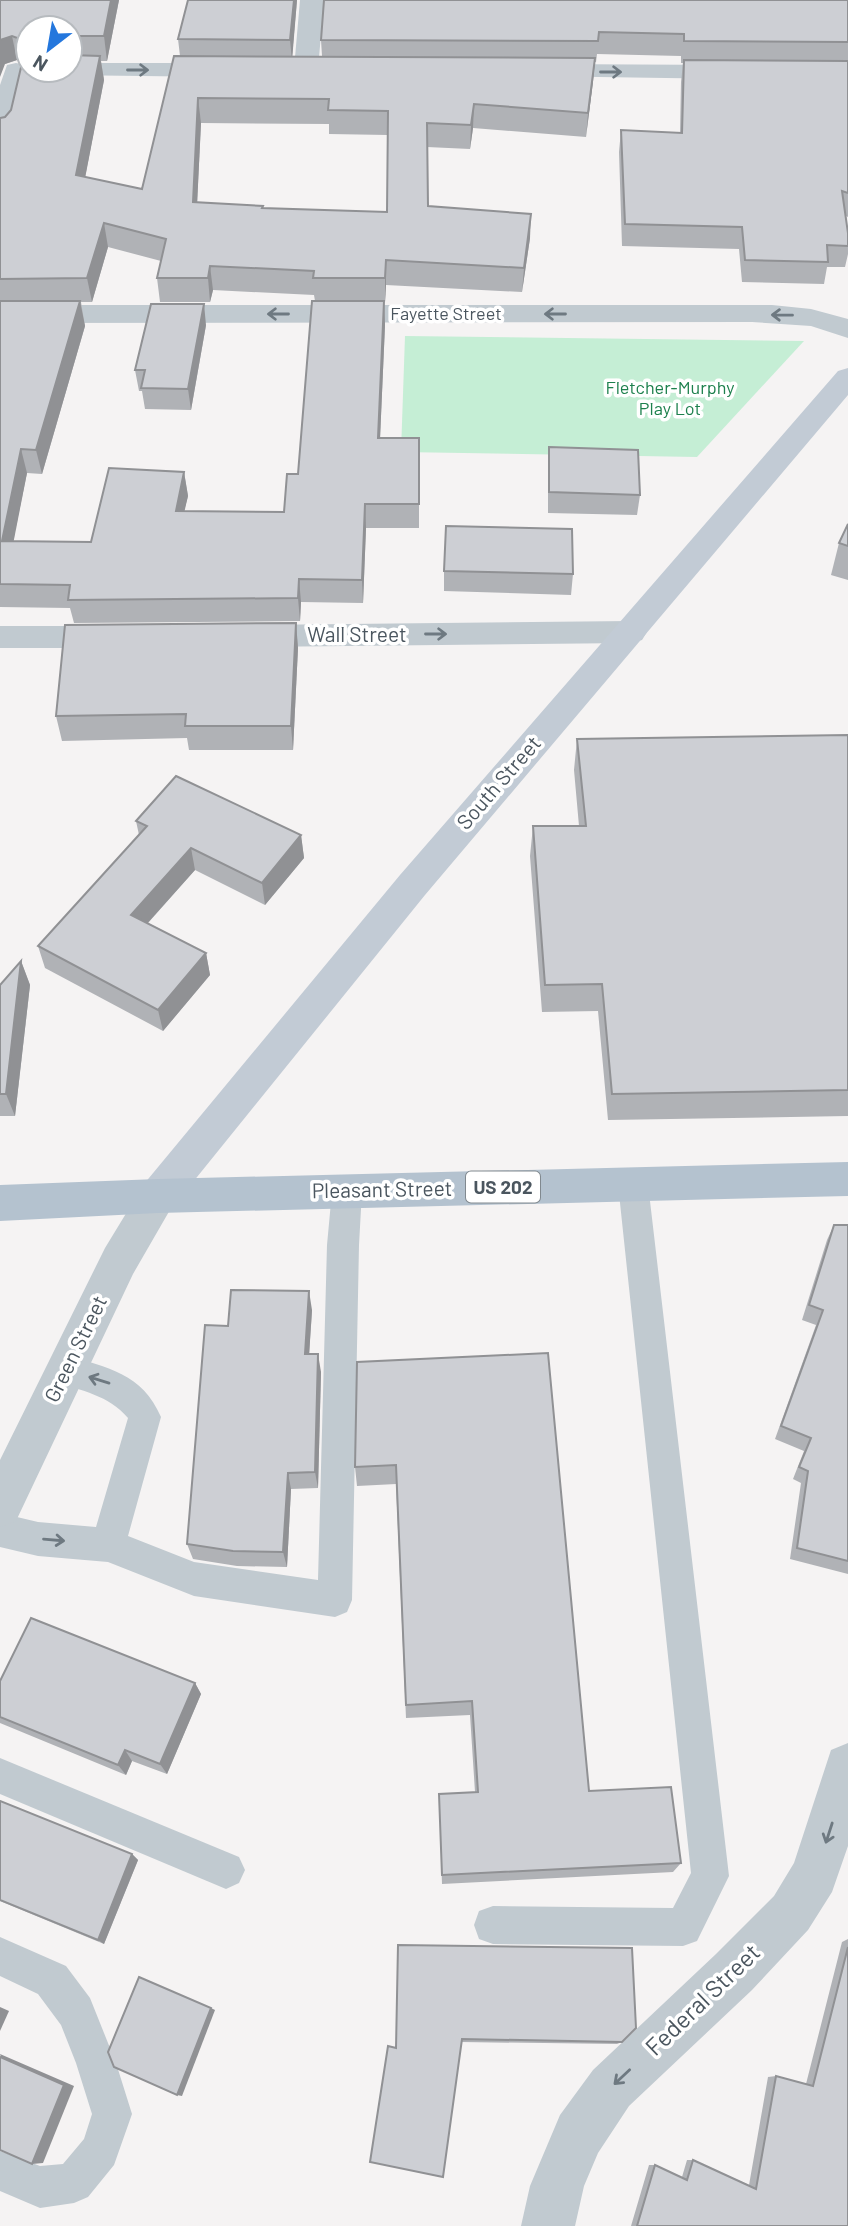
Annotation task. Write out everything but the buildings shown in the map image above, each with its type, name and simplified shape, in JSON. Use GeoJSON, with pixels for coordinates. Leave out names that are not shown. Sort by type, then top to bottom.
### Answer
{"type":"FeatureCollection","features":[{"type":"Feature","properties":{"kind":"main road","name":"South Street"},"geometry":{"type":"LineString","coordinates":[[158,1196],[434,856],[631,632],[848,377]]}},
{"type":"Feature","properties":{"kind":"main road","name":"Pleasant Street"},"geometry":{"type":"LineString","coordinates":[[0,1203],[158,1196],[848,1179]]}},
{"type":"Feature","properties":{"kind":"street"},"geometry":{"type":"LineString","coordinates":[[306,69],[312,0]]}},
{"type":"Feature","properties":{"kind":"street"},"geometry":{"type":"LineString","coordinates":[[84,70],[251,69]]}},
{"type":"Feature","properties":{"kind":"street"},"geometry":{"type":"LineString","coordinates":[[279,69],[334,70]]}},
{"type":"Feature","properties":{"kind":"street"},"geometry":{"type":"LineString","coordinates":[[515,71],[751,72]]}},
{"type":"Feature","properties":{"kind":"street"},"geometry":{"type":"LineString","coordinates":[[0,134],[14,74]]}},
{"type":"Feature","properties":{"kind":"street","name":"Fayette Street"},"geometry":{"type":"LineString","coordinates":[[0,314],[705,314],[806,316],[826,319],[848,329]]}},
{"type":"Feature","properties":{"kind":"street","name":"Wall Street"},"geometry":{"type":"LineString","coordinates":[[218,636],[631,632]]}},
{"type":"Feature","properties":{"kind":"street"},"geometry":{"type":"LineString","coordinates":[[0,638],[150,636]]}},
{"type":"Feature","properties":{"kind":"street","name":"Green Street"},"geometry":{"type":"LineString","coordinates":[[0,1506],[119,1261],[158,1196]]}},
{"type":"Feature","properties":{"kind":"street","name":"Federal Street"},"geometry":{"type":"LineString","coordinates":[[548,2226],[556,2186],[579,2134],[611,2088],[734,1972],[791,1913],[815,1875],[848,1767]]}},
{"type":"Feature","properties":{"kind":"lane"},"geometry":{"type":"LineString","coordinates":[[493,1926],[683,1927],[710,1876],[633,1184]]}},
{"type":"Feature","properties":{"kind":"lane"},"geometry":{"type":"LineString","coordinates":[[0,1531],[38,1539],[108,1545],[194,1579],[335,1600],[342,1245],[347,1191]]}},
{"type":"Feature","properties":{"kind":"lane"},"geometry":{"type":"LineString","coordinates":[[66,1370],[111,1384],[142,1406],[145,1417],[108,1545]]}},
{"type":"Feature","properties":{"kind":"lane"},"geometry":{"type":"LineString","coordinates":[[0,1776],[226,1871]]}},
{"type":"Feature","properties":{"kind":"lane"},"geometry":{"type":"LineString","coordinates":[[0,1956],[52,1980],[76,2012],[112,2114],[100,2151],[74,2183],[40,2187],[0,2171]]}},
{"type":"Feature","properties":{"kind":"green space","name":"Fletcher-Murphy Play Lot"},"geometry":{"type":"Polygon","coordinates":[[[405,336],[804,341],[697,457],[401,452],[405,336]]]}}]}
